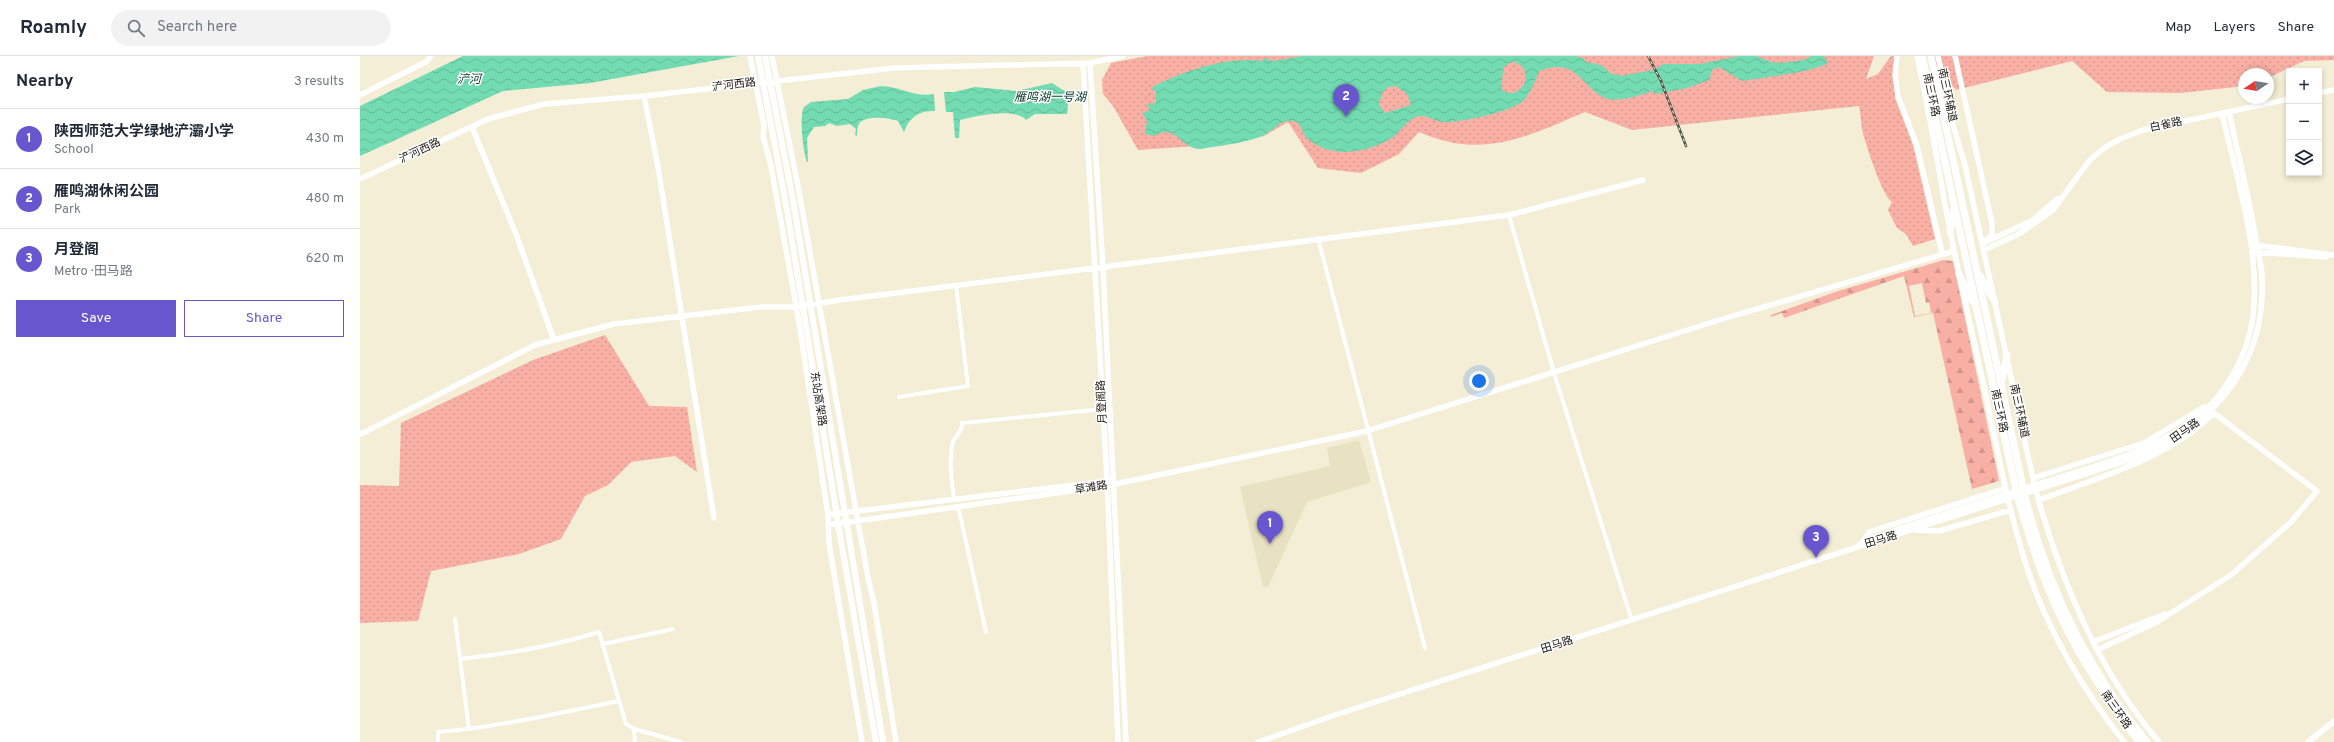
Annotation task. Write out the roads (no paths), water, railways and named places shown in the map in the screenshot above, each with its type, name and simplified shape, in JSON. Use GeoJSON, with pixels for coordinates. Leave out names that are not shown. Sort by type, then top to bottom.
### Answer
{"type":"FeatureCollection","features":[{"type":"Feature","properties":{"kind":"highway","name":"南三环路"},"geometry":{"type":"LineString","coordinates":[[1922,56],[1929,99],[1955,206],[2017,495],[2032,548],[2080,656],[2140,742]]}},
{"type":"Feature","properties":{"kind":"highway","name":"南三环路"},"geometry":{"type":"LineString","coordinates":[[1931,56],[1943,96],[1976,270],[2026,498],[2041,555],[2062,614],[2106,684],[2147,742]]}},
{"type":"Feature","properties":{"kind":"highway"},"geometry":{"type":"LineString","coordinates":[[1950,232],[1955,206]]}},
{"type":"Feature","properties":{"kind":"highway"},"geometry":{"type":"LineString","coordinates":[[1976,270],[1995,302]]}},
{"type":"Feature","properties":{"kind":"highway"},"geometry":{"type":"LineString","coordinates":[[1959,274],[1977,310]]}},
{"type":"Feature","properties":{"kind":"highway"},"geometry":{"type":"LineString","coordinates":[[2001,384],[2007,355]]}},
{"type":"Feature","properties":{"kind":"main road","name":"东站高架路"},"geometry":{"type":"LineString","coordinates":[[758,56],[787,210],[841,541],[876,742]]}},
{"type":"Feature","properties":{"kind":"main road","name":"东站高架路"},"geometry":{"type":"LineString","coordinates":[[764,56],[793,200],[883,742]]}},
{"type":"Feature","properties":{"kind":"main road"},"geometry":{"type":"LineString","coordinates":[[2308,742],[2334,720]]}},
{"type":"Feature","properties":{"kind":"street"},"geometry":{"type":"LineString","coordinates":[[360,91],[431,56]]}},
{"type":"Feature","properties":{"kind":"street"},"geometry":{"type":"LineString","coordinates":[[360,95],[426,62],[431,56]]}},
{"type":"Feature","properties":{"kind":"street"},"geometry":{"type":"LineString","coordinates":[[750,56],[796,307],[828,515],[829,543],[862,742]]}},
{"type":"Feature","properties":{"kind":"street"},"geometry":{"type":"LineString","coordinates":[[772,56],[857,519],[874,603],[896,742]]}},
{"type":"Feature","properties":{"kind":"street","name":"浐河西路"},"geometry":{"type":"LineString","coordinates":[[360,179],[488,119],[544,104],[644,96],[777,78],[894,68],[1090,64],[1123,56]]}},
{"type":"Feature","properties":{"kind":"street"},"geometry":{"type":"LineString","coordinates":[[1897,56],[1895,75],[1898,96],[1917,146],[1942,253]]}},
{"type":"Feature","properties":{"kind":"street","name":"南三环辅道"},"geometry":{"type":"LineString","coordinates":[[1917,56],[1929,99],[1954,251],[2006,488],[2024,559],[2044,610],[2068,659],[2096,706],[2124,742]]}},
{"type":"Feature","properties":{"kind":"street","name":"南三环辅道"},"geometry":{"type":"LineString","coordinates":[[1938,56],[1943,96],[1966,165],[2033,478],[2065,582],[2097,650],[2133,708],[2159,742]]}},
{"type":"Feature","properties":{"kind":"street"},"geometry":{"type":"LineString","coordinates":[[1956,56],[1992,223],[1992,235],[1983,247]]}},
{"type":"Feature","properties":{"kind":"street","name":"月登阁路"},"geometry":{"type":"LineString","coordinates":[[1083,63],[1107,483],[1118,742]]}},
{"type":"Feature","properties":{"kind":"street","name":"月登阁路"},"geometry":{"type":"LineString","coordinates":[[1090,64],[1103,268],[1126,742]]}},
{"type":"Feature","properties":{"kind":"street"},"geometry":{"type":"LineString","coordinates":[[2322,92],[2334,90]]}},
{"type":"Feature","properties":{"kind":"street"},"geometry":{"type":"LineString","coordinates":[[644,96],[682,317],[714,518]]}},
{"type":"Feature","properties":{"kind":"street","name":"白雀路"},"geometry":{"type":"LineString","coordinates":[[1983,247],[2019,234],[2053,210],[2089,161],[2104,148],[2120,139],[2144,130],[2286,100]]}},
{"type":"Feature","properties":{"kind":"street","name":"田马路"},"geometry":{"type":"LineString","coordinates":[[2116,461],[2150,447],[2196,418],[2212,403],[2232,377],[2246,346],[2253,309],[2255,274],[2226,113]]}},
{"type":"Feature","properties":{"kind":"street","name":"田马路"},"geometry":{"type":"LineString","coordinates":[[1857,547],[1863,542],[1939,519],[2116,461],[2156,450],[2212,412],[2239,378],[2253,347],[2260,310],[2262,275],[2257,245],[2226,113]]}},
{"type":"Feature","properties":{"kind":"street"},"geometry":{"type":"LineString","coordinates":[[472,127],[518,242],[554,340]]}},
{"type":"Feature","properties":{"kind":"street"},"geometry":{"type":"LineString","coordinates":[[360,433],[362,434],[535,345],[614,324],[761,307],[796,307],[956,285],[1103,268],[1318,238],[1510,215],[1643,180]]}},
{"type":"Feature","properties":{"kind":"street"},"geometry":{"type":"LineString","coordinates":[[1510,215],[1554,373],[1632,621]]}},
{"type":"Feature","properties":{"kind":"street"},"geometry":{"type":"LineString","coordinates":[[1318,238],[1367,431],[1425,648]]}},
{"type":"Feature","properties":{"kind":"street"},"geometry":{"type":"LineString","coordinates":[[2250,244],[2334,256]]}},
{"type":"Feature","properties":{"kind":"street"},"geometry":{"type":"LineString","coordinates":[[1114,484],[1266,454],[1367,431],[1942,253],[1954,251]]}},
{"type":"Feature","properties":{"kind":"street"},"geometry":{"type":"LineString","coordinates":[[2251,251],[2334,256]]}},
{"type":"Feature","properties":{"kind":"street"},"geometry":{"type":"LineString","coordinates":[[899,397],[968,386],[956,285]]}},
{"type":"Feature","properties":{"kind":"street"},"geometry":{"type":"LineString","coordinates":[[2033,478],[2144,443],[2212,403]]}},
{"type":"Feature","properties":{"kind":"street"},"geometry":{"type":"LineString","coordinates":[[954,499],[950,471],[954,441],[963,427],[962,422],[1103,409]]}},
{"type":"Feature","properties":{"kind":"street"},"geometry":{"type":"LineString","coordinates":[[2039,500],[2148,459],[2170,448],[2194,432],[2212,412],[2317,491],[2290,522],[2251,558],[2211,589],[2144,629],[2097,650]]}},
{"type":"Feature","properties":{"kind":"street","name":"草滩路"},"geometry":{"type":"LineString","coordinates":[[828,515],[954,499],[1107,483],[1114,484]]}},
{"type":"Feature","properties":{"kind":"street","name":"草滩路"},"geometry":{"type":"LineString","coordinates":[[828,525],[857,519],[958,506],[1107,483]]}},
{"type":"Feature","properties":{"kind":"street"},"geometry":{"type":"LineString","coordinates":[[1863,542],[1869,532],[2006,488]]}},
{"type":"Feature","properties":{"kind":"street"},"geometry":{"type":"LineString","coordinates":[[958,506],[986,632]]}},
{"type":"Feature","properties":{"kind":"street"},"geometry":{"type":"LineString","coordinates":[[1915,530],[1939,531],[2012,510]]}},
{"type":"Feature","properties":{"kind":"street","name":"田马路"},"geometry":{"type":"LineString","coordinates":[[1258,742],[1338,714],[1632,621],[1857,547],[1915,530],[1939,519]]}},
{"type":"Feature","properties":{"kind":"street"},"geometry":{"type":"LineString","coordinates":[[2093,642],[2175,611]]}},
{"type":"Feature","properties":{"kind":"street"},"geometry":{"type":"LineString","coordinates":[[455,619],[469,729]]}},
{"type":"Feature","properties":{"kind":"street"},"geometry":{"type":"LineString","coordinates":[[603,644],[673,630]]}},
{"type":"Feature","properties":{"kind":"street"},"geometry":{"type":"LineString","coordinates":[[460,658],[521,650],[570,641],[599,632],[626,724],[634,729],[681,742]]}},
{"type":"Feature","properties":{"kind":"street"},"geometry":{"type":"LineString","coordinates":[[438,742],[438,732],[469,729],[619,701]]}},
{"type":"Feature","properties":{"kind":"street"},"geometry":{"type":"LineString","coordinates":[[634,729],[635,742]]}},
{"type":"Feature","properties":{"kind":"water","name":"浐河"},"geometry":{"type":"Polygon","coordinates":[[[463,56],[739,56],[590,83],[503,91],[360,156],[360,106],[463,56]]]}},
{"type":"Feature","properties":{"kind":"water"},"geometry":{"type":"Polygon","coordinates":[[[1303,56],[1575,56],[1583,58],[1586,62],[1601,65],[1610,73],[1621,76],[1653,70],[1664,64],[1700,64],[1740,56],[1756,56],[1771,62],[1781,63],[1804,60],[1811,56],[1823,56],[1828,62],[1815,68],[1803,71],[1742,81],[1719,67],[1712,70],[1709,80],[1687,88],[1656,94],[1652,91],[1616,100],[1605,98],[1597,93],[1577,74],[1570,70],[1562,67],[1552,67],[1539,71],[1537,78],[1526,98],[1509,108],[1486,116],[1453,122],[1442,122],[1419,116],[1415,117],[1411,119],[1393,137],[1383,143],[1362,150],[1350,152],[1338,152],[1317,145],[1307,138],[1298,123],[1292,121],[1283,122],[1267,134],[1255,139],[1240,143],[1201,149],[1188,145],[1168,132],[1154,136],[1145,134],[1147,120],[1142,113],[1149,111],[1148,104],[1156,103],[1156,90],[1151,90],[1151,88],[1177,76],[1206,66],[1235,61],[1263,61],[1264,58],[1273,61],[1303,56]],[[1514,62],[1509,63],[1504,67],[1501,86],[1502,90],[1509,93],[1520,89],[1524,84],[1526,77],[1525,71],[1521,66],[1514,62]],[[1396,86],[1388,87],[1382,93],[1379,105],[1385,113],[1411,105],[1407,94],[1396,86]]]}},
{"type":"Feature","properties":{"kind":"water","name":"雁鸣湖一号湖"},"geometry":{"type":"Polygon","coordinates":[[[1052,83],[1066,92],[1068,104],[1067,114],[1035,114],[1026,120],[1020,116],[1004,113],[975,116],[960,120],[959,138],[955,138],[953,112],[946,112],[944,92],[954,92],[975,87],[1017,91],[1052,83]]]}},
{"type":"Feature","properties":{"kind":"water"},"geometry":{"type":"Polygon","coordinates":[[[881,86],[920,94],[934,94],[935,111],[920,113],[912,118],[904,132],[898,121],[882,118],[870,118],[860,122],[857,136],[855,135],[856,129],[850,124],[837,126],[829,123],[825,126],[814,127],[807,138],[807,162],[802,134],[804,107],[811,102],[848,99],[863,90],[881,86]]]}},
{"type":"Feature","properties":{"kind":"railway"},"geometry":{"type":"LineString","coordinates":[[1648,56],[1661,81],[1686,146]]}},
{"type":"Feature","properties":{"kind":"place","name":"雁鸣湖休闲公园"},"geometry":{"type":"Point","coordinates":[1346,117]}},
{"type":"Feature","properties":{"kind":"place","name":"陕西师范大学绿地浐灞小学"},"geometry":{"type":"Point","coordinates":[1270,544]}},
{"type":"Feature","properties":{"kind":"place","name":"月登阁"},"geometry":{"type":"Point","coordinates":[1816,558]}}]}
